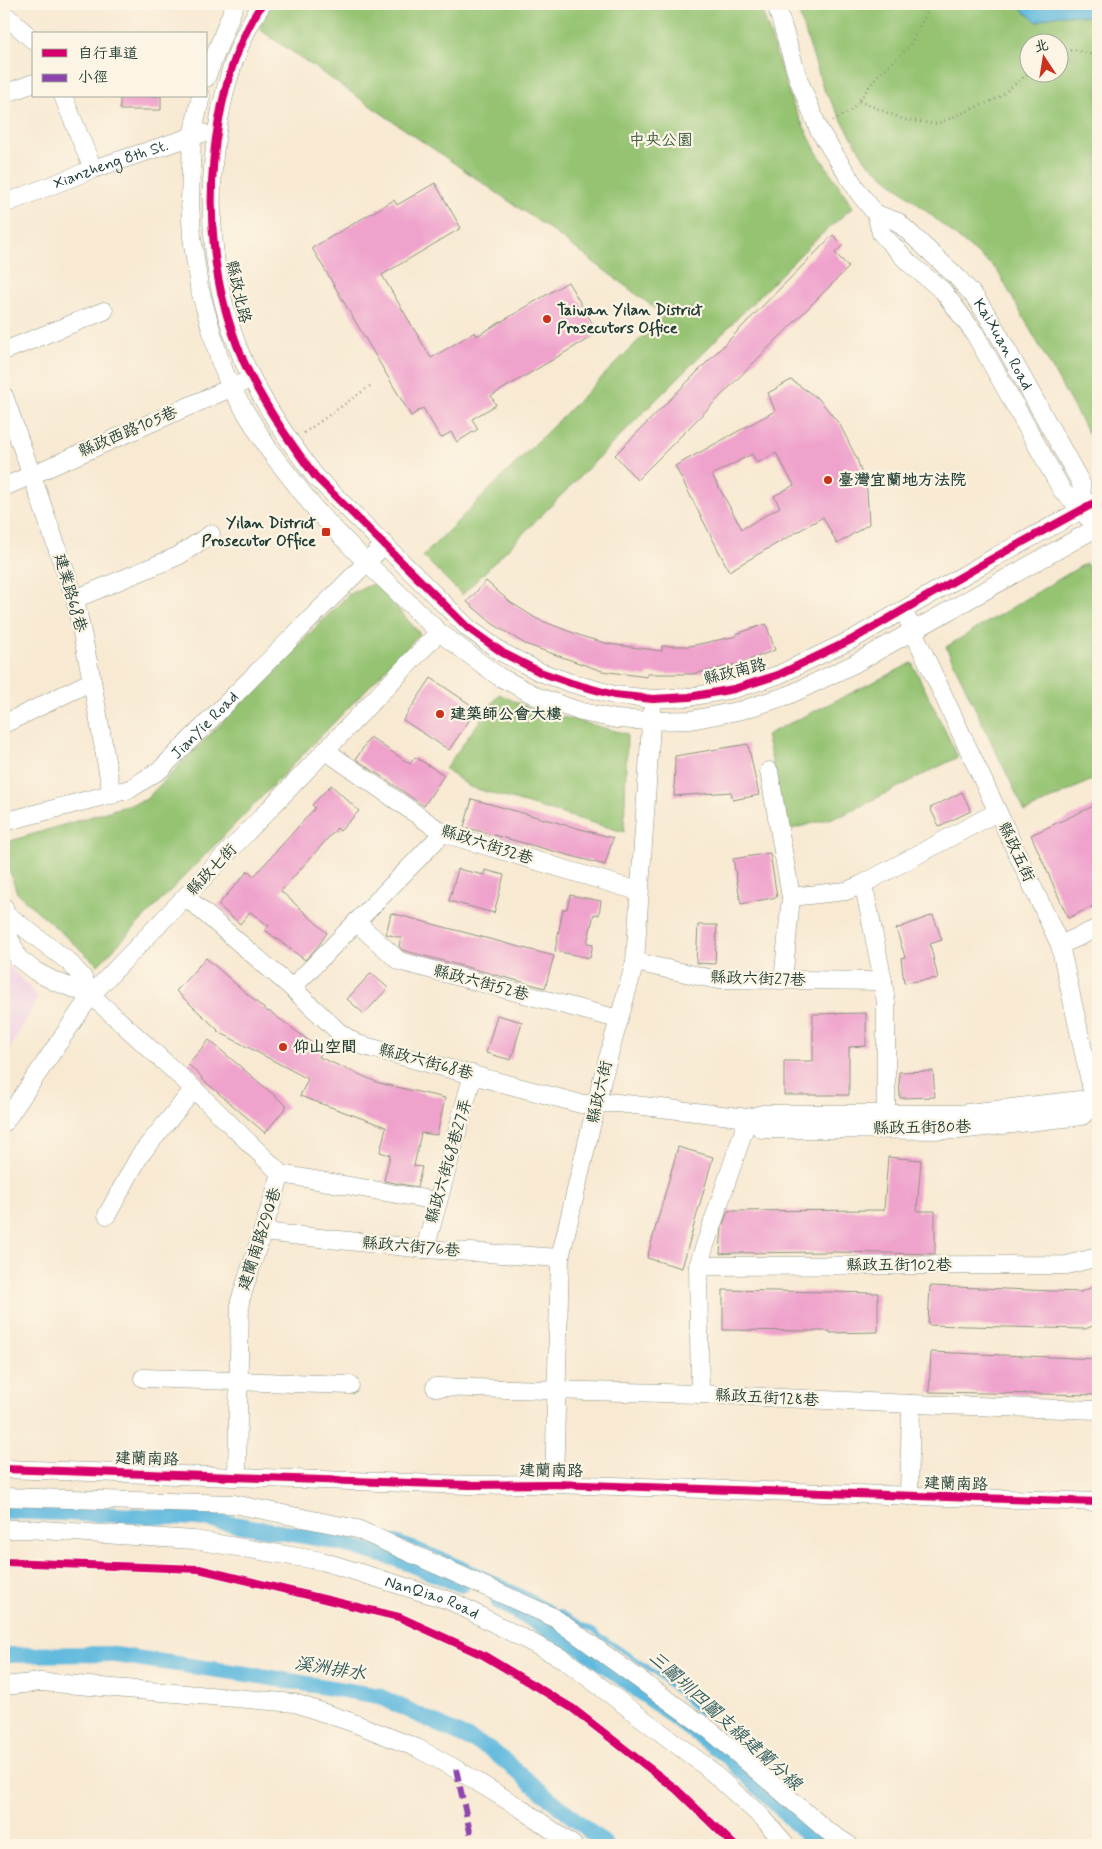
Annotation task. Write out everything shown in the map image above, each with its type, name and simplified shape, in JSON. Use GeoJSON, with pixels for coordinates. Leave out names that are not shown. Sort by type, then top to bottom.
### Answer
{"type":"FeatureCollection","features":[{"type":"Feature","properties":{"kind":"street"},"geometry":{"type":"LineString","coordinates":[[208,73],[235,4]]}},
{"type":"Feature","properties":{"kind":"street","name":"KaiXuan Road"},"geometry":{"type":"LineString","coordinates":[[776,4],[798,78],[819,130],[858,193],[876,214],[882,233],[909,263],[943,292],[959,311],[978,340],[1063,492],[1091,505],[1097,532]]}},
{"type":"Feature","properties":{"kind":"street","name":"縣政北路"},"geometry":{"type":"LineString","coordinates":[[256,6],[230,74],[218,128],[212,176],[214,246],[227,315],[252,379],[290,442],[315,476],[385,544]]}},
{"type":"Feature","properties":{"kind":"street"},"geometry":{"type":"LineString","coordinates":[[4,14],[32,39]]}},
{"type":"Feature","properties":{"kind":"street"},"geometry":{"type":"LineString","coordinates":[[4,94],[32,84]]}},
{"type":"Feature","properties":{"kind":"street"},"geometry":{"type":"LineString","coordinates":[[64,98],[92,169]]}},
{"type":"Feature","properties":{"kind":"street"},"geometry":{"type":"LineString","coordinates":[[201,98],[192,136],[190,202],[192,237],[199,287],[220,361],[231,388],[269,450],[286,473],[315,509],[366,562],[439,632],[498,676],[538,697],[582,712],[616,719],[650,721],[691,720],[742,710],[789,695],[854,664],[1097,532]]}},
{"type":"Feature","properties":{"kind":"street","name":"Xianzheng 8th St."},"geometry":{"type":"LineString","coordinates":[[4,204],[92,169],[218,128]]}},
{"type":"Feature","properties":{"kind":"street"},"geometry":{"type":"LineString","coordinates":[[4,351],[104,311]]}},
{"type":"Feature","properties":{"kind":"street","name":"縣政西路105巷"},"geometry":{"type":"LineString","coordinates":[[4,487],[252,379]]}},
{"type":"Feature","properties":{"kind":"street","name":"建業路68巷"},"geometry":{"type":"LineString","coordinates":[[4,396],[75,599],[112,795]]}},
{"type":"Feature","properties":{"kind":"street","name":"縣政南路"},"geometry":{"type":"LineString","coordinates":[[385,544],[468,628],[503,653],[540,672],[571,683],[614,695],[653,700],[689,697],[734,689],[778,675],[853,639],[997,556],[1091,505]]}},
{"type":"Feature","properties":{"kind":"street"},"geometry":{"type":"LineString","coordinates":[[75,599],[178,556],[211,534]]}},
{"type":"Feature","properties":{"kind":"street","name":"JianYie Road"},"geometry":{"type":"LineString","coordinates":[[4,822],[130,789],[161,769],[385,544]]}},
{"type":"Feature","properties":{"kind":"street","name":"縣政五街"},"geometry":{"type":"LineString","coordinates":[[903,611],[1060,945],[1097,1104]]}},
{"type":"Feature","properties":{"kind":"street","name":"縣政七街"},"geometry":{"type":"LineString","coordinates":[[4,1123],[91,996],[439,632]]}},
{"type":"Feature","properties":{"kind":"street"},"geometry":{"type":"LineString","coordinates":[[4,724],[92,681]]}},
{"type":"Feature","properties":{"kind":"street","name":"縣政六街"},"geometry":{"type":"LineString","coordinates":[[554,1484],[560,1258],[618,1019],[634,962],[653,700]]}},
{"type":"Feature","properties":{"kind":"street","name":"縣政六街32巷"},"geometry":{"type":"LineString","coordinates":[[326,751],[443,833],[638,891]]}},
{"type":"Feature","properties":{"kind":"street"},"geometry":{"type":"LineString","coordinates":[[769,771],[791,897],[783,981]]}},
{"type":"Feature","properties":{"kind":"street"},"geometry":{"type":"LineString","coordinates":[[791,897],[846,891],[861,885],[997,812]]}},
{"type":"Feature","properties":{"kind":"street"},"geometry":{"type":"LineString","coordinates":[[292,988],[443,833]]}},
{"type":"Feature","properties":{"kind":"street"},"geometry":{"type":"LineString","coordinates":[[861,885],[866,896],[884,981],[886,1003],[886,1121]]}},
{"type":"Feature","properties":{"kind":"street","name":"縣政六街68巷"},"geometry":{"type":"LineString","coordinates":[[186,897],[292,988],[340,1033],[357,1044],[581,1104],[598,1103]]}},
{"type":"Feature","properties":{"kind":"street"},"geometry":{"type":"LineString","coordinates":[[4,911],[69,962],[83,978],[91,996]]}},
{"type":"Feature","properties":{"kind":"street"},"geometry":{"type":"LineString","coordinates":[[4,911],[7,932],[18,958],[35,971],[54,981],[91,996]]}},
{"type":"Feature","properties":{"kind":"street","name":"縣政六街52巷"},"geometry":{"type":"LineString","coordinates":[[356,922],[399,961],[618,1019]]}},
{"type":"Feature","properties":{"kind":"street"},"geometry":{"type":"LineString","coordinates":[[1060,945],[1097,934]]}},
{"type":"Feature","properties":{"kind":"street","name":"縣政六街27巷"},"geometry":{"type":"LineString","coordinates":[[634,962],[713,978],[783,981],[884,981]]}},
{"type":"Feature","properties":{"kind":"street","name":"建蘭南路290巷"},"geometry":{"type":"LineString","coordinates":[[91,996],[282,1174],[240,1301],[237,1476]]}},
{"type":"Feature","properties":{"kind":"street","name":"縣政六街68巷27弄"},"geometry":{"type":"LineString","coordinates":[[425,1249],[473,1074]]}},
{"type":"Feature","properties":{"kind":"street"},"geometry":{"type":"LineString","coordinates":[[108,1214],[140,1155],[194,1090]]}},
{"type":"Feature","properties":{"kind":"street","name":"縣政五街80巷"},"geometry":{"type":"LineString","coordinates":[[598,1103],[617,1103],[748,1118],[763,1114],[886,1121],[958,1130],[1082,1116],[1097,1104]]}},
{"type":"Feature","properties":{"kind":"street"},"geometry":{"type":"LineString","coordinates":[[700,1394],[698,1266],[748,1118]]}},
{"type":"Feature","properties":{"kind":"street"},"geometry":{"type":"LineString","coordinates":[[282,1174],[437,1202]]}},
{"type":"Feature","properties":{"kind":"street","name":"縣政六街76巷"},"geometry":{"type":"LineString","coordinates":[[263,1232],[425,1249],[560,1258]]}},
{"type":"Feature","properties":{"kind":"street","name":"縣政五街102巷"},"geometry":{"type":"LineString","coordinates":[[698,1266],[1067,1264],[1098,1257]]}},
{"type":"Feature","properties":{"kind":"street"},"geometry":{"type":"LineString","coordinates":[[143,1378],[350,1385]]}},
{"type":"Feature","properties":{"kind":"street","name":"縣政五街128巷"},"geometry":{"type":"LineString","coordinates":[[435,1387],[700,1394],[911,1404],[1098,1410]]}},
{"type":"Feature","properties":{"kind":"street"},"geometry":{"type":"LineString","coordinates":[[909,1496],[911,1404]]}},
{"type":"Feature","properties":{"kind":"street","name":"建蘭南路"},"geometry":{"type":"LineString","coordinates":[[4,1469],[469,1485],[554,1484],[1098,1502]]}},
{"type":"Feature","properties":{"kind":"street"},"geometry":{"type":"LineString","coordinates":[[4,1497],[234,1504],[357,1529],[553,1617],[710,1731],[826,1830],[848,1845]]}},
{"type":"Feature","properties":{"kind":"street","name":"NanQiao Road"},"geometry":{"type":"LineString","coordinates":[[4,1530],[37,1530],[194,1540],[322,1561],[451,1601],[565,1660],[704,1765],[763,1818],[786,1845]]}},
{"type":"Feature","properties":{"kind":"street"},"geometry":{"type":"LineString","coordinates":[[4,1686],[41,1682],[295,1703],[351,1722],[417,1748],[522,1809],[574,1845]]}},
{"type":"Feature","properties":{"kind":"path"},"geometry":{"type":"LineString","coordinates":[[819,130],[852,110],[877,76],[909,47],[931,4]]}},
{"type":"Feature","properties":{"kind":"path"},"geometry":{"type":"LineString","coordinates":[[1070,50],[1098,57]]}},
{"type":"Feature","properties":{"kind":"path"},"geometry":{"type":"LineString","coordinates":[[859,101],[905,120],[938,124],[998,98],[1020,80]]}},
{"type":"Feature","properties":{"kind":"path"},"geometry":{"type":"LineString","coordinates":[[290,442],[370,386]]}},
{"type":"Feature","properties":{"kind":"shaded area"},"geometry":{"type":"Polygon","coordinates":[[[4,961],[38,997],[4,1060],[4,961]]]}},
{"type":"Feature","properties":{"kind":"green space","name":"中央公園"},"geometry":{"type":"Polygon","coordinates":[[[272,4],[760,4],[792,103],[816,151],[853,207],[813,242],[462,595],[423,556],[664,315],[551,230],[259,29],[272,4]]]}},
{"type":"Feature","properties":{"kind":"green space"},"geometry":{"type":"Polygon","coordinates":[[[796,4],[1098,4],[1098,451],[997,270],[866,161],[824,90],[796,4]]]}},
{"type":"Feature","properties":{"kind":"green space"},"geometry":{"type":"Polygon","coordinates":[[[1086,563],[1098,590],[1098,777],[1025,812],[946,647],[1086,563]]]}},
{"type":"Feature","properties":{"kind":"green space"},"geometry":{"type":"Polygon","coordinates":[[[375,583],[420,634],[98,965],[17,893],[4,853],[4,843],[145,800],[349,594],[375,583]]]}},
{"type":"Feature","properties":{"kind":"green space"},"geometry":{"type":"Polygon","coordinates":[[[912,663],[958,757],[843,815],[788,830],[766,735],[912,663]]]}},
{"type":"Feature","properties":{"kind":"green space"},"geometry":{"type":"Polygon","coordinates":[[[499,694],[529,708],[627,734],[624,832],[470,787],[445,769],[499,694]]]}},
{"type":"Feature","properties":{"kind":"water"},"geometry":{"type":"Polygon","coordinates":[[[1015,4],[1098,4],[1098,19],[1059,15],[1037,22],[1015,4]]]}},
{"type":"Feature","properties":{"kind":"building"},"geometry":{"type":"Polygon","coordinates":[[[120,98],[161,98],[161,110],[120,110],[120,98]]]}},
{"type":"Feature","properties":{"kind":"building","name":"Taiwan Yilan District Prosecutors Office"},"geometry":{"type":"Polygon","coordinates":[[[435,183],[461,228],[382,275],[431,358],[475,332],[477,336],[568,282],[598,333],[491,396],[496,405],[472,419],[478,429],[457,442],[451,432],[441,438],[423,408],[411,416],[312,248],[394,200],[397,205],[435,183]]]}},
{"type":"Feature","properties":{"kind":"building"},"geometry":{"type":"Polygon","coordinates":[[[833,235],[843,245],[835,253],[849,267],[637,480],[615,455],[833,235]]]}},
{"type":"Feature","properties":{"kind":"building","name":"臺灣宜蘭地方法院"},"geometry":{"type":"Polygon","coordinates":[[[791,380],[819,399],[840,425],[857,459],[867,490],[869,524],[837,544],[823,517],[729,571],[675,466],[775,411],[768,393],[791,380]],[[776,453],[757,463],[752,454],[712,475],[742,529],[780,507],[774,496],[794,485],[776,453]]]}},
{"type":"Feature","properties":{"kind":"building"},"geometry":{"type":"Polygon","coordinates":[[[486,581],[510,602],[537,619],[584,637],[609,644],[662,651],[662,646],[690,646],[737,636],[736,634],[766,624],[775,650],[738,664],[693,674],[647,674],[647,677],[602,671],[525,644],[493,624],[467,602],[486,581]]]}},
{"type":"Feature","properties":{"kind":"building","name":"建築師公會大樓"},"geometry":{"type":"Polygon","coordinates":[[[431,678],[477,709],[449,750],[403,720],[431,678]]]}},
{"type":"Feature","properties":{"kind":"building"},"geometry":{"type":"Polygon","coordinates":[[[370,737],[410,764],[415,757],[444,775],[424,806],[356,759],[370,737]]]}},
{"type":"Feature","properties":{"kind":"building"},"geometry":{"type":"Polygon","coordinates":[[[748,744],[759,795],[733,800],[731,792],[674,796],[675,756],[748,744]]]}},
{"type":"Feature","properties":{"kind":"building"},"geometry":{"type":"Polygon","coordinates":[[[331,785],[359,811],[340,831],[337,828],[281,891],[327,933],[305,960],[265,930],[269,926],[250,912],[240,924],[218,905],[248,871],[254,876],[315,808],[312,805],[331,785]]]}},
{"type":"Feature","properties":{"kind":"building"},"geometry":{"type":"Polygon","coordinates":[[[962,792],[971,811],[939,826],[930,808],[962,792]]]}},
{"type":"Feature","properties":{"kind":"building"},"geometry":{"type":"Polygon","coordinates":[[[472,799],[613,838],[605,865],[464,827],[472,799]]]}},
{"type":"Feature","properties":{"kind":"building"},"geometry":{"type":"Polygon","coordinates":[[[1098,804],[1098,904],[1068,918],[1031,835],[1098,804]]]}},
{"type":"Feature","properties":{"kind":"building"},"geometry":{"type":"Polygon","coordinates":[[[770,853],[777,897],[741,904],[733,859],[770,853]]]}},
{"type":"Feature","properties":{"kind":"building"},"geometry":{"type":"Polygon","coordinates":[[[458,869],[484,875],[485,870],[504,875],[494,913],[449,901],[458,869]]]}},
{"type":"Feature","properties":{"kind":"building"},"geometry":{"type":"Polygon","coordinates":[[[570,895],[601,901],[599,915],[594,914],[587,943],[593,944],[590,958],[555,951],[563,909],[567,909],[570,895]]]}},
{"type":"Feature","properties":{"kind":"building"},"geometry":{"type":"Polygon","coordinates":[[[391,913],[554,956],[545,988],[402,950],[399,946],[401,938],[386,934],[391,913]]]}},
{"type":"Feature","properties":{"kind":"building"},"geometry":{"type":"Polygon","coordinates":[[[933,915],[942,940],[930,944],[938,978],[904,983],[901,958],[905,957],[896,929],[933,915]]]}},
{"type":"Feature","properties":{"kind":"building"},"geometry":{"type":"Polygon","coordinates":[[[698,925],[717,925],[715,964],[696,963],[698,925]]]}},
{"type":"Feature","properties":{"kind":"building"},"geometry":{"type":"Polygon","coordinates":[[[206,958],[268,1012],[323,1051],[319,1057],[379,1083],[445,1098],[437,1135],[421,1133],[414,1166],[422,1167],[417,1187],[384,1181],[390,1155],[380,1152],[386,1127],[300,1096],[308,1079],[217,1031],[176,991],[206,958]]]}},
{"type":"Feature","properties":{"kind":"building"},"geometry":{"type":"Polygon","coordinates":[[[371,973],[388,988],[364,1014],[347,999],[371,973]]]}},
{"type":"Feature","properties":{"kind":"building"},"geometry":{"type":"Polygon","coordinates":[[[866,1013],[866,1046],[849,1047],[849,1095],[784,1095],[784,1061],[813,1061],[813,1014],[866,1013]]]}},
{"type":"Feature","properties":{"kind":"building"},"geometry":{"type":"Polygon","coordinates":[[[497,1015],[522,1022],[511,1060],[486,1053],[497,1015]]]}},
{"type":"Feature","properties":{"kind":"building"},"geometry":{"type":"Polygon","coordinates":[[[209,1040],[287,1106],[265,1133],[201,1078],[188,1064],[209,1040]]]}},
{"type":"Feature","properties":{"kind":"building"},"geometry":{"type":"Polygon","coordinates":[[[933,1071],[935,1097],[900,1098],[899,1072],[933,1071]]]}},
{"type":"Feature","properties":{"kind":"building"},"geometry":{"type":"Polygon","coordinates":[[[678,1147],[713,1157],[682,1268],[647,1258],[678,1147]]]}},
{"type":"Feature","properties":{"kind":"building"},"geometry":{"type":"Polygon","coordinates":[[[888,1157],[921,1160],[917,1211],[935,1211],[935,1254],[834,1252],[720,1254],[722,1227],[728,1211],[884,1210],[888,1157]]]}},
{"type":"Feature","properties":{"kind":"building"},"geometry":{"type":"Polygon","coordinates":[[[1098,1285],[1098,1324],[1085,1329],[928,1325],[930,1286],[1080,1292],[1098,1285]]]}},
{"type":"Feature","properties":{"kind":"building"},"geometry":{"type":"Polygon","coordinates":[[[723,1290],[878,1293],[878,1332],[830,1333],[830,1331],[723,1330],[723,1290]]]}},
{"type":"Feature","properties":{"kind":"building"},"geometry":{"type":"Polygon","coordinates":[[[931,1352],[1098,1359],[1098,1395],[929,1392],[931,1352]]]}},
{"type":"Feature","properties":{"kind":"waterway"},"geometry":{"type":"LineString","coordinates":[[4,1511],[198,1518],[328,1540],[397,1559],[462,1585]]}},
{"type":"Feature","properties":{"kind":"waterway","name":"三鬮圳四鬮支線建蘭分線"},"geometry":{"type":"LineString","coordinates":[[395,1537],[475,1569],[552,1608]]}},
{"type":"Feature","properties":{"kind":"waterway"},"geometry":{"type":"LineString","coordinates":[[498,1601],[583,1649],[728,1757],[817,1845]]}},
{"type":"Feature","properties":{"kind":"waterway","name":"三鬮圳四鬮支線建蘭分線"},"geometry":{"type":"LineString","coordinates":[[559,1611],[594,1631],[656,1673],[700,1713]]}},
{"type":"Feature","properties":{"kind":"waterway","name":"溪洲排水"},"geometry":{"type":"LineString","coordinates":[[4,1655],[108,1654],[260,1676],[379,1696],[490,1749],[606,1845]]}},
{"type":"Feature","properties":{"kind":"marked path"},"geometry":{"type":"LineString","coordinates":[[456,1769],[473,1845]]}},
{"type":"Feature","properties":{"kind":"cycle path"},"geometry":{"type":"LineString","coordinates":[[262,4],[247,30],[235,58],[226,89],[214,153],[212,185],[215,261],[224,304],[243,360],[267,405],[315,476],[468,628],[503,653],[540,672],[614,695],[653,699],[689,697],[734,689],[778,675],[853,639],[997,556],[1098,501]]}},
{"type":"Feature","properties":{"kind":"cycle path"},"geometry":{"type":"LineString","coordinates":[[4,1469],[469,1485],[554,1484],[1098,1502]]}},
{"type":"Feature","properties":{"kind":"cycle path"},"geometry":{"type":"LineString","coordinates":[[4,1562],[199,1569],[399,1617],[483,1655],[572,1708],[676,1789],[734,1845]]}},
{"type":"Feature","properties":{"kind":"place","name":"Taiwan Yilan District Prosecutors Office"},"geometry":{"type":"Point","coordinates":[547,319]}},
{"type":"Feature","properties":{"kind":"place","name":"臺灣宜蘭地方法院"},"geometry":{"type":"Point","coordinates":[828,480]}},
{"type":"Feature","properties":{"kind":"place","name":"Yilan District Prosecutor Office"},"geometry":{"type":"Point","coordinates":[326,532]}},
{"type":"Feature","properties":{"kind":"place","name":"建築師公會大樓"},"geometry":{"type":"Point","coordinates":[440,714]}},
{"type":"Feature","properties":{"kind":"place","name":"仰山空間"},"geometry":{"type":"Point","coordinates":[283,1047]}}]}
